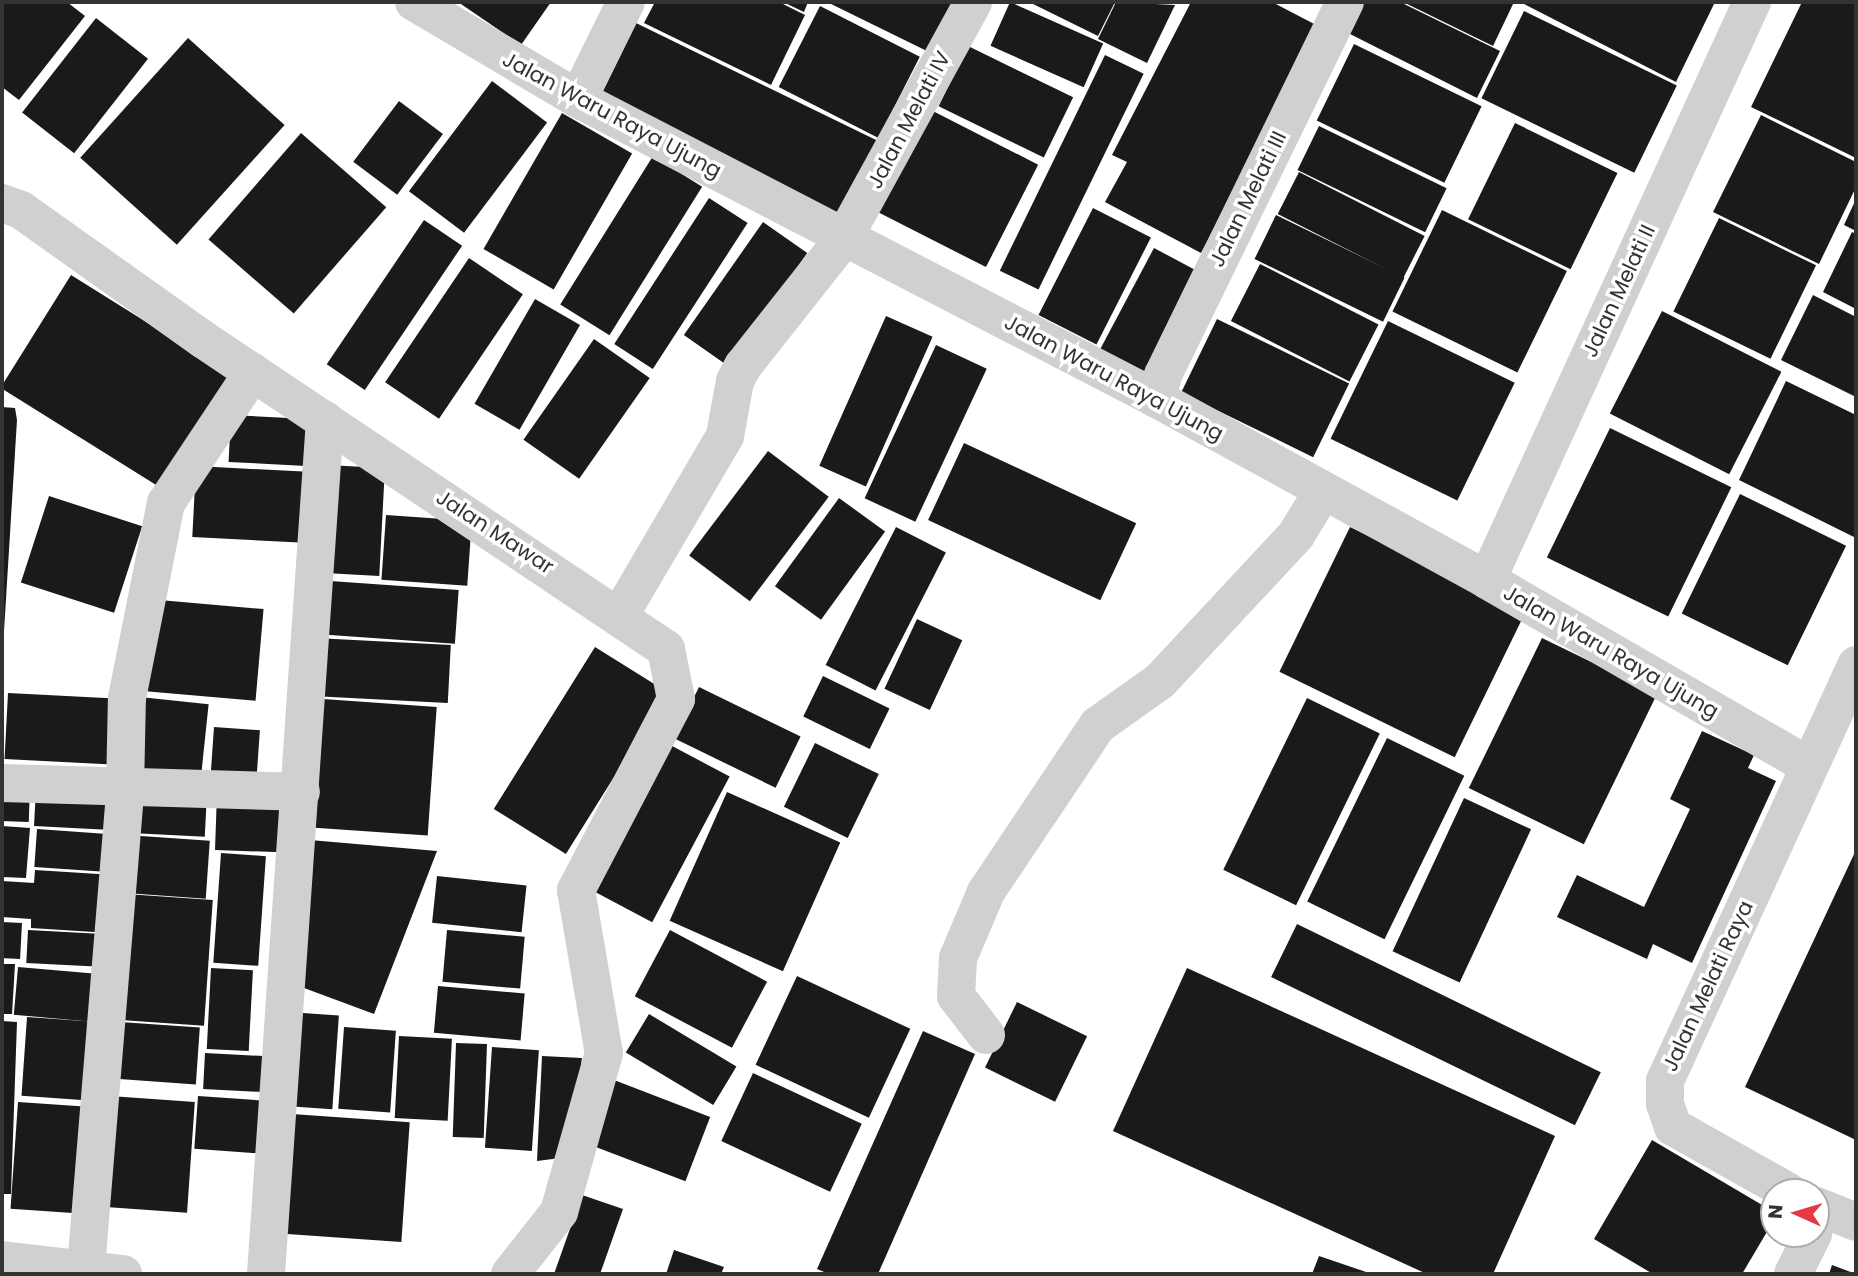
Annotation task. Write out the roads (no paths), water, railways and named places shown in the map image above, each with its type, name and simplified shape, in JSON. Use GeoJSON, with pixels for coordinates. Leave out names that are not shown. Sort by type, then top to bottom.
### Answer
{"type":"FeatureCollection","features":[{"type":"Feature","properties":{"kind":"street","name":"Jalan Waru Raya Ujung"},"geometry":{"type":"LineString","coordinates":[[414,2],[578,99],[1157,398],[1487,580],[1809,766]]}},
{"type":"Feature","properties":{"kind":"street"},"geometry":{"type":"LineString","coordinates":[[578,99],[626,2]]}},
{"type":"Feature","properties":{"kind":"street","name":"Jalan Melati IV"},"geometry":{"type":"LineString","coordinates":[[844,238],[973,2]]}},
{"type":"Feature","properties":{"kind":"street","name":"Jalan Melati III"},"geometry":{"type":"LineString","coordinates":[[1157,398],[1163,375],[1345,2]]}},
{"type":"Feature","properties":{"kind":"street","name":"Jalan Melati II"},"geometry":{"type":"LineString","coordinates":[[1487,580],[1752,2]]}},
{"type":"Feature","properties":{"kind":"street","name":"Jalan Mawar"},"geometry":{"type":"LineString","coordinates":[[2,203],[21,210],[253,372],[620,615],[666,649],[676,699],[576,890],[604,1053],[559,1212],[510,1274]]}},
{"type":"Feature","properties":{"kind":"street"},"geometry":{"type":"LineString","coordinates":[[620,615],[724,436],[735,381],[743,366],[844,238]]}},
{"type":"Feature","properties":{"kind":"street"},"geometry":{"type":"LineString","coordinates":[[86,1268],[125,790],[127,698],[166,503],[253,372]]}},
{"type":"Feature","properties":{"kind":"street"},"geometry":{"type":"LineString","coordinates":[[267,1274],[325,420]]}},
{"type":"Feature","properties":{"kind":"street"},"geometry":{"type":"LineString","coordinates":[[986,1035],[956,996],[958,958],[986,892],[1098,724],[1160,681],[1296,535],[1323,491]]}},
{"type":"Feature","properties":{"kind":"street"},"geometry":{"type":"LineString","coordinates":[[1809,766],[1856,666]]}},
{"type":"Feature","properties":{"kind":"street","name":"Jalan Melati Raya"},"geometry":{"type":"LineString","coordinates":[[1764,1178],[1673,1127],[1665,1104],[1665,1081],[1809,766]]}},
{"type":"Feature","properties":{"kind":"street"},"geometry":{"type":"LineString","coordinates":[[2,783],[125,790],[301,792]]}},
{"type":"Feature","properties":{"kind":"street"},"geometry":{"type":"LineString","coordinates":[[1830,1212],[1856,1222]]}},
{"type":"Feature","properties":{"kind":"street"},"geometry":{"type":"LineString","coordinates":[[1793,1274],[1806,1248]]}},
{"type":"Feature","properties":{"kind":"street"},"geometry":{"type":"LineString","coordinates":[[2,1260],[123,1274]]}}]}
